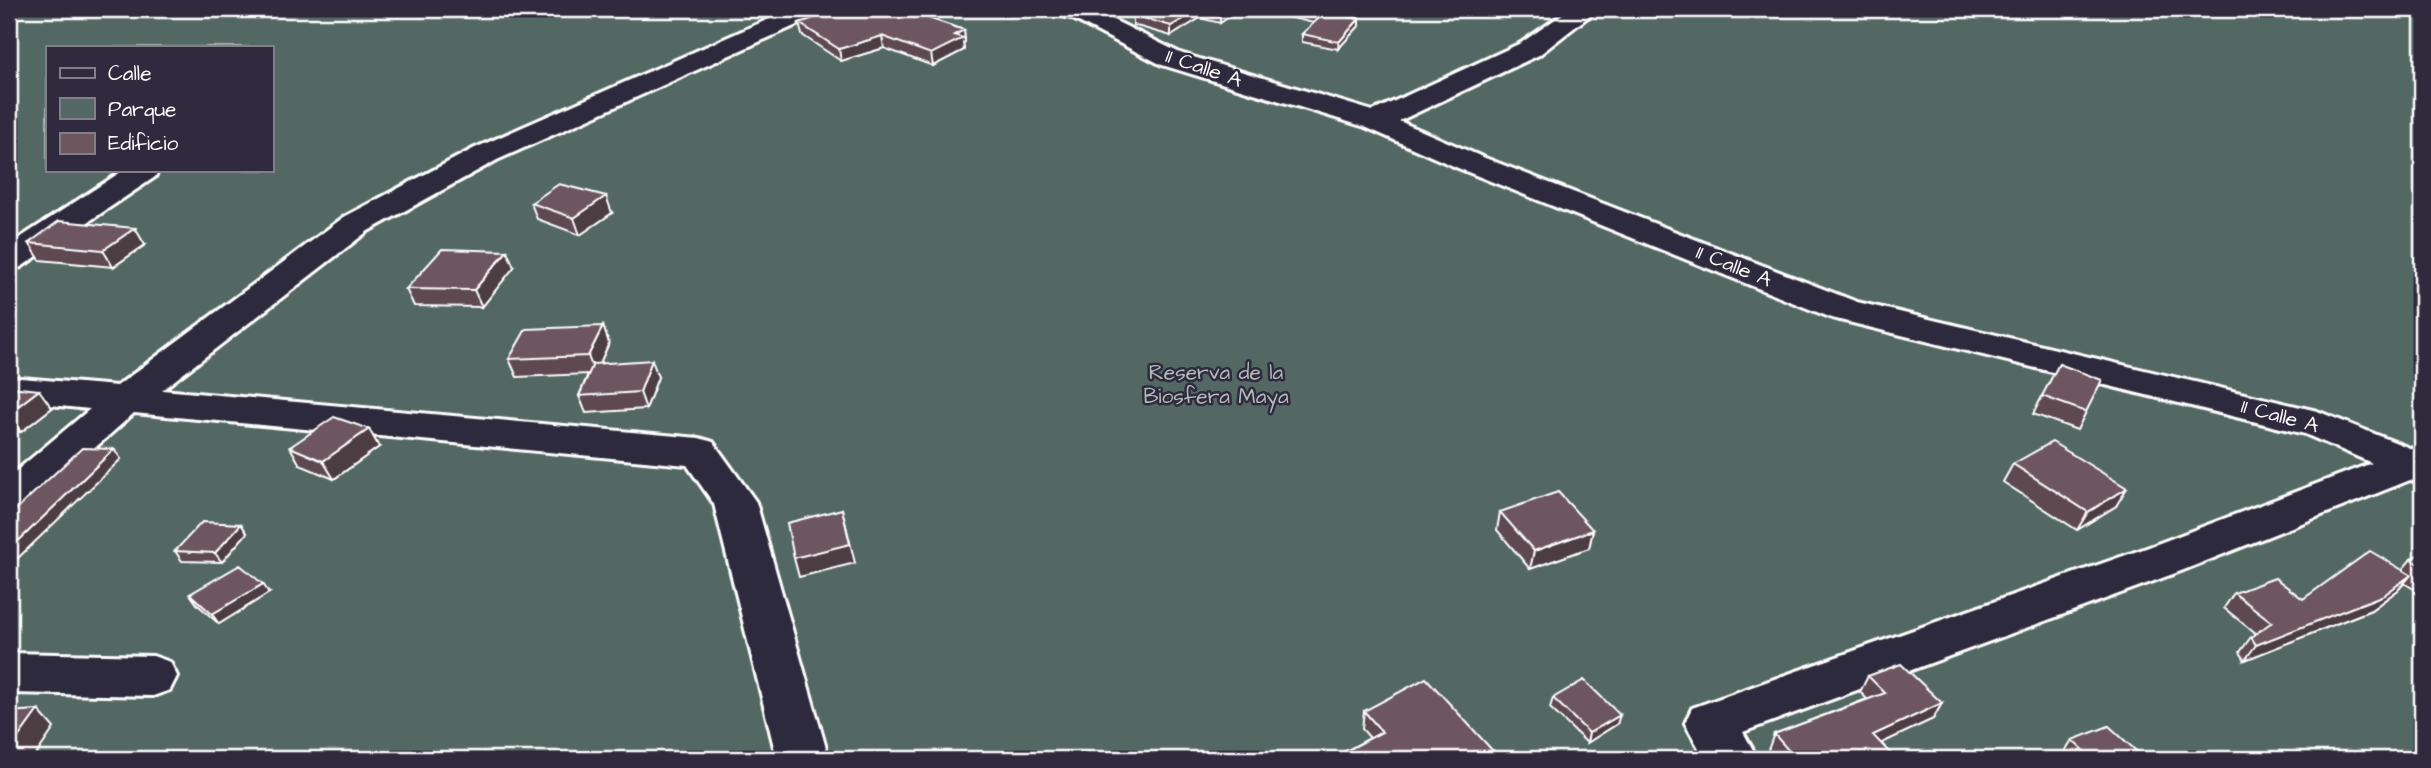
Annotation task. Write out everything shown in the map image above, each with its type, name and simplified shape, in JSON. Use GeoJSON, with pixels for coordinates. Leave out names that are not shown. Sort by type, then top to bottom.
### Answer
{"type":"FeatureCollection","features":[{"type":"Feature","properties":{"kind":"street"},"geometry":{"type":"LineString","coordinates":[[9,500],[126,399],[356,224],[486,154],[812,9]]}},
{"type":"Feature","properties":{"kind":"street","name":"11 Calle A"},"geometry":{"type":"LineString","coordinates":[[1064,9],[1080,13],[1171,59],[1375,121],[1469,162],[1845,310],[2316,424],[2417,466]]}},
{"type":"Feature","properties":{"kind":"street"},"geometry":{"type":"LineString","coordinates":[[1375,121],[1530,49],[1586,9]]}},
{"type":"Feature","properties":{"kind":"street"},"geometry":{"type":"LineString","coordinates":[[9,260],[141,172]]}},
{"type":"Feature","properties":{"kind":"street"},"geometry":{"type":"LineString","coordinates":[[9,389],[699,452],[735,502],[803,759]]}},
{"type":"Feature","properties":{"kind":"street"},"geometry":{"type":"LineString","coordinates":[[1732,759],[1710,723],[2417,466]]}},
{"type":"Feature","properties":{"kind":"street"},"geometry":{"type":"LineString","coordinates":[[9,673],[153,676]]}},
{"type":"Feature","properties":{"kind":"green space","name":"Reserva de la Biosfera Maya"},"geometry":{"type":"Polygon","coordinates":[[[9,9],[2422,9],[2422,759],[9,759],[9,9]]]}},
{"type":"Feature","properties":{"kind":"building"},"geometry":{"type":"Polygon","coordinates":[[[814,9],[907,9],[904,10],[964,30],[954,35],[963,38],[931,54],[882,36],[839,49],[799,23],[827,14],[814,9]]]}},
{"type":"Feature","properties":{"kind":"building"},"geometry":{"type":"Polygon","coordinates":[[[1144,9],[1200,9],[1171,26],[1133,15],[1144,9]]]}},
{"type":"Feature","properties":{"kind":"building"},"geometry":{"type":"Polygon","coordinates":[[[1201,9],[1227,9],[1220,13],[1201,9]]]}},
{"type":"Feature","properties":{"kind":"building"},"geometry":{"type":"Polygon","coordinates":[[[1285,9],[1359,9],[1350,17],[1359,19],[1339,42],[1302,34],[1320,17],[1285,9]]]}},
{"type":"Feature","properties":{"kind":"building"},"geometry":{"type":"Polygon","coordinates":[[[559,184],[606,196],[574,218],[531,203],[559,184]]]}},
{"type":"Feature","properties":{"kind":"building"},"geometry":{"type":"Polygon","coordinates":[[[59,221],[135,228],[103,250],[29,243],[59,221]]]}},
{"type":"Feature","properties":{"kind":"building"},"geometry":{"type":"Polygon","coordinates":[[[442,249],[507,251],[474,290],[406,289],[442,249]]]}},
{"type":"Feature","properties":{"kind":"building"},"geometry":{"type":"Polygon","coordinates":[[[603,326],[588,356],[509,359],[526,329],[603,326]]]}},
{"type":"Feature","properties":{"kind":"building"},"geometry":{"type":"Polygon","coordinates":[[[652,360],[640,392],[579,396],[593,364],[652,360]]]}},
{"type":"Feature","properties":{"kind":"building"},"geometry":{"type":"Polygon","coordinates":[[[2059,364],[2102,380],[2086,412],[2042,396],[2059,364]]]}},
{"type":"Feature","properties":{"kind":"building"},"geometry":{"type":"Polygon","coordinates":[[[9,387],[39,390],[9,413],[9,387]]]}},
{"type":"Feature","properties":{"kind":"building"},"geometry":{"type":"Polygon","coordinates":[[[334,417],[369,429],[323,461],[290,447],[334,417]]]}},
{"type":"Feature","properties":{"kind":"building"},"geometry":{"type":"Polygon","coordinates":[[[2052,442],[2127,488],[2088,512],[2013,464],[2052,442]]]}},
{"type":"Feature","properties":{"kind":"building"},"geometry":{"type":"Polygon","coordinates":[[[82,448],[114,449],[9,550],[9,516],[82,448]]]}},
{"type":"Feature","properties":{"kind":"building"},"geometry":{"type":"Polygon","coordinates":[[[1558,492],[1593,530],[1534,551],[1500,512],[1558,492]]]}},
{"type":"Feature","properties":{"kind":"building"},"geometry":{"type":"Polygon","coordinates":[[[842,509],[850,544],[794,558],[787,523],[842,509]]]}},
{"type":"Feature","properties":{"kind":"building"},"geometry":{"type":"Polygon","coordinates":[[[202,522],[241,524],[215,553],[175,551],[202,522]]]}},
{"type":"Feature","properties":{"kind":"building"},"geometry":{"type":"Polygon","coordinates":[[[2370,551],[2411,575],[2384,595],[2256,645],[2251,637],[2272,622],[2234,593],[2275,578],[2303,599],[2370,551]]]}},
{"type":"Feature","properties":{"kind":"building"},"geometry":{"type":"Polygon","coordinates":[[[2422,552],[2422,566],[2411,559],[2422,552]]]}},
{"type":"Feature","properties":{"kind":"building"},"geometry":{"type":"Polygon","coordinates":[[[240,565],[263,584],[212,614],[190,594],[240,565]]]}},
{"type":"Feature","properties":{"kind":"building"},"geometry":{"type":"Polygon","coordinates":[[[1901,664],[1942,703],[1873,735],[1891,754],[1878,759],[1796,759],[1774,734],[1885,693],[1868,676],[1901,664]]]}},
{"type":"Feature","properties":{"kind":"building"},"geometry":{"type":"Polygon","coordinates":[[[1426,678],[1493,751],[1478,759],[1331,759],[1382,732],[1364,711],[1426,678]]]}},
{"type":"Feature","properties":{"kind":"building"},"geometry":{"type":"Polygon","coordinates":[[[1584,680],[1620,715],[1589,733],[1553,698],[1584,680]]]}},
{"type":"Feature","properties":{"kind":"building"},"geometry":{"type":"Polygon","coordinates":[[[38,710],[9,750],[9,712],[38,710]]]}},
{"type":"Feature","properties":{"kind":"building"},"geometry":{"type":"Polygon","coordinates":[[[2109,726],[2145,759],[2092,759],[2072,740],[2109,726]]]}},
{"type":"Feature","properties":{"kind":"building"},"geometry":{"type":"Polygon","coordinates":[[[1720,754],[1723,759],[1663,759],[1720,754]]]}}]}
